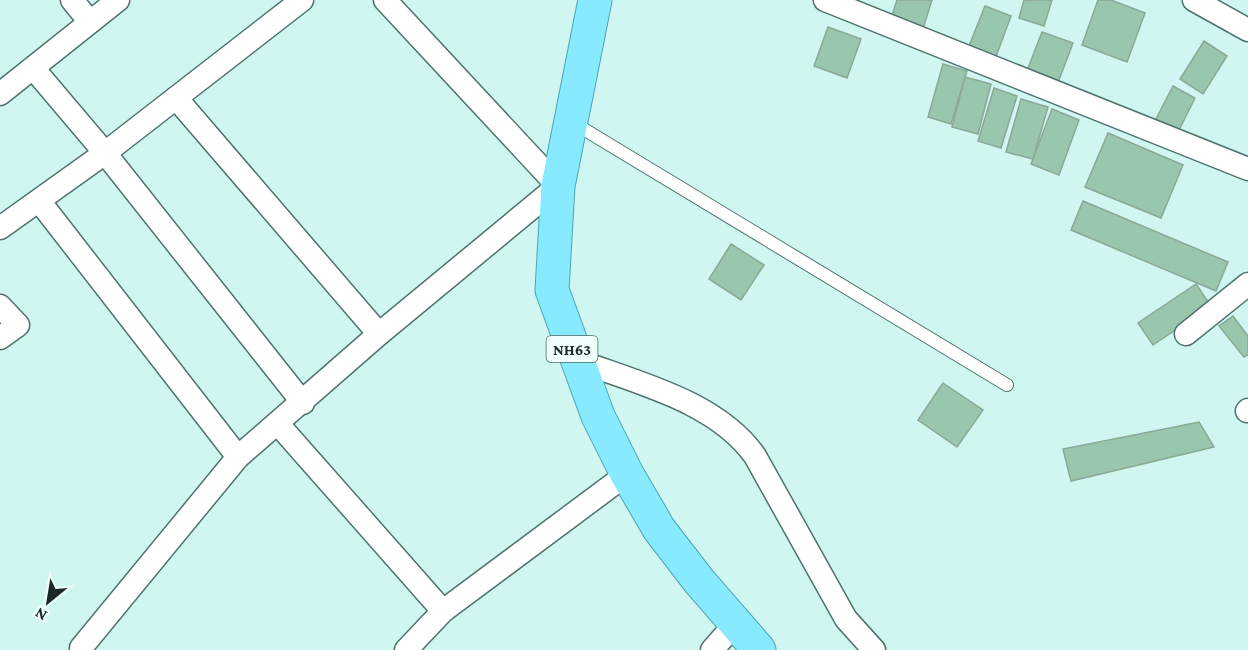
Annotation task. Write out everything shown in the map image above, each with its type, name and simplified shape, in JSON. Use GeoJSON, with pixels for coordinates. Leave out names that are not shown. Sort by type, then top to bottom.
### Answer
{"type":"FeatureCollection","features":[{"type":"Feature","properties":{"kind":"highway","name":"NH63"},"geometry":{"type":"LineString","coordinates":[[594,0],[558,186],[552,290],[598,416],[627,474],[659,529],[735,624],[759,650]]}},
{"type":"Feature","properties":{"kind":"street"},"geometry":{"type":"LineString","coordinates":[[72,0],[90,22]]}},
{"type":"Feature","properties":{"kind":"street"},"geometry":{"type":"LineString","coordinates":[[0,94],[118,0]]}},
{"type":"Feature","properties":{"kind":"street"},"geometry":{"type":"LineString","coordinates":[[0,228],[105,153],[302,0]]}},
{"type":"Feature","properties":{"kind":"street"},"geometry":{"type":"LineString","coordinates":[[81,648],[238,457],[303,403],[379,334],[558,186],[385,0]]}},
{"type":"Feature","properties":{"kind":"street"},"geometry":{"type":"LineString","coordinates":[[825,0],[1248,169]]}},
{"type":"Feature","properties":{"kind":"street"},"geometry":{"type":"LineString","coordinates":[[1194,0],[1248,30]]}},
{"type":"Feature","properties":{"kind":"street"},"geometry":{"type":"LineString","coordinates":[[33,68],[105,153],[303,403]]}},
{"type":"Feature","properties":{"kind":"street"},"geometry":{"type":"LineString","coordinates":[[176,98],[379,334]]}},
{"type":"Feature","properties":{"kind":"street"},"geometry":{"type":"LineString","coordinates":[[39,202],[238,457]]}},
{"type":"Feature","properties":{"kind":"street"},"geometry":{"type":"LineString","coordinates":[[1186,334],[1248,284]]}},
{"type":"Feature","properties":{"kind":"street"},"geometry":{"type":"LineString","coordinates":[[0,306],[18,325],[0,338]]}},
{"type":"Feature","properties":{"kind":"street"},"geometry":{"type":"LineString","coordinates":[[576,360],[697,406],[737,433],[755,456],[846,619],[874,650]]}},
{"type":"Feature","properties":{"kind":"street"},"geometry":{"type":"LineString","coordinates":[[278,424],[443,611]]}},
{"type":"Feature","properties":{"kind":"street"},"geometry":{"type":"LineString","coordinates":[[406,650],[443,611],[627,474]]}},
{"type":"Feature","properties":{"kind":"street"},"geometry":{"type":"LineString","coordinates":[[712,650],[735,624]]}},
{"type":"Feature","properties":{"kind":"lane"},"geometry":{"type":"LineString","coordinates":[[571,120],[1007,385]]}},
{"type":"Feature","properties":{"kind":"building"},"geometry":{"type":"Polygon","coordinates":[[[897,0],[932,0],[921,35],[889,25],[897,0]]]}},
{"type":"Feature","properties":{"kind":"building"},"geometry":{"type":"Polygon","coordinates":[[[1024,0],[1052,0],[1044,26],[1019,18],[1024,0]]]}},
{"type":"Feature","properties":{"kind":"building"},"geometry":{"type":"Polygon","coordinates":[[[1098,0],[1111,0],[1145,13],[1127,62],[1082,45],[1098,0]]]}},
{"type":"Feature","properties":{"kind":"building"},"geometry":{"type":"Polygon","coordinates":[[[985,6],[1011,16],[994,62],[967,51],[985,6]]]}},
{"type":"Feature","properties":{"kind":"building"},"geometry":{"type":"Polygon","coordinates":[[[828,27],[861,39],[847,78],[814,66],[828,27]]]}},
{"type":"Feature","properties":{"kind":"building"},"geometry":{"type":"Polygon","coordinates":[[[1042,32],[1073,43],[1056,88],[1025,76],[1042,32]]]}},
{"type":"Feature","properties":{"kind":"building"},"geometry":{"type":"Polygon","coordinates":[[[1204,41],[1227,56],[1203,94],[1180,79],[1204,41]]]}},
{"type":"Feature","properties":{"kind":"building"},"geometry":{"type":"Polygon","coordinates":[[[943,64],[967,71],[951,124],[928,117],[943,64]]]}},
{"type":"Feature","properties":{"kind":"building"},"geometry":{"type":"Polygon","coordinates":[[[965,77],[991,84],[978,134],[952,127],[965,77]]]}},
{"type":"Feature","properties":{"kind":"building"},"geometry":{"type":"Polygon","coordinates":[[[1173,86],[1195,98],[1178,132],[1155,121],[1173,86]]]}},
{"type":"Feature","properties":{"kind":"building"},"geometry":{"type":"Polygon","coordinates":[[[994,88],[1017,96],[1001,148],[978,141],[994,88]]]}},
{"type":"Feature","properties":{"kind":"building"},"geometry":{"type":"Polygon","coordinates":[[[1021,99],[1048,107],[1033,159],[1006,152],[1021,99]]]}},
{"type":"Feature","properties":{"kind":"building"},"geometry":{"type":"Polygon","coordinates":[[[1052,109],[1079,120],[1059,175],[1031,164],[1052,109]]]}},
{"type":"Feature","properties":{"kind":"building"},"geometry":{"type":"Polygon","coordinates":[[[1108,133],[1183,165],[1161,218],[1085,187],[1108,133]]]}},
{"type":"Feature","properties":{"kind":"building"},"geometry":{"type":"Polygon","coordinates":[[[1083,201],[1228,262],[1216,291],[1071,230],[1083,201]]]}},
{"type":"Feature","properties":{"kind":"building"},"geometry":{"type":"Polygon","coordinates":[[[731,244],[764,265],[741,300],[709,279],[731,244]]]}},
{"type":"Feature","properties":{"kind":"building"},"geometry":{"type":"Polygon","coordinates":[[[1196,284],[1211,306],[1153,345],[1138,323],[1196,284]]]}},
{"type":"Feature","properties":{"kind":"building"},"geometry":{"type":"Polygon","coordinates":[[[1233,316],[1248,336],[1248,355],[1244,357],[1219,326],[1233,316]]]}},
{"type":"Feature","properties":{"kind":"building"},"geometry":{"type":"Polygon","coordinates":[[[943,383],[983,410],[957,447],[918,420],[943,383]]]}},
{"type":"Feature","properties":{"kind":"building"},"geometry":{"type":"Polygon","coordinates":[[[1199,422],[1214,447],[1071,481],[1063,449],[1199,422]]]}}]}
